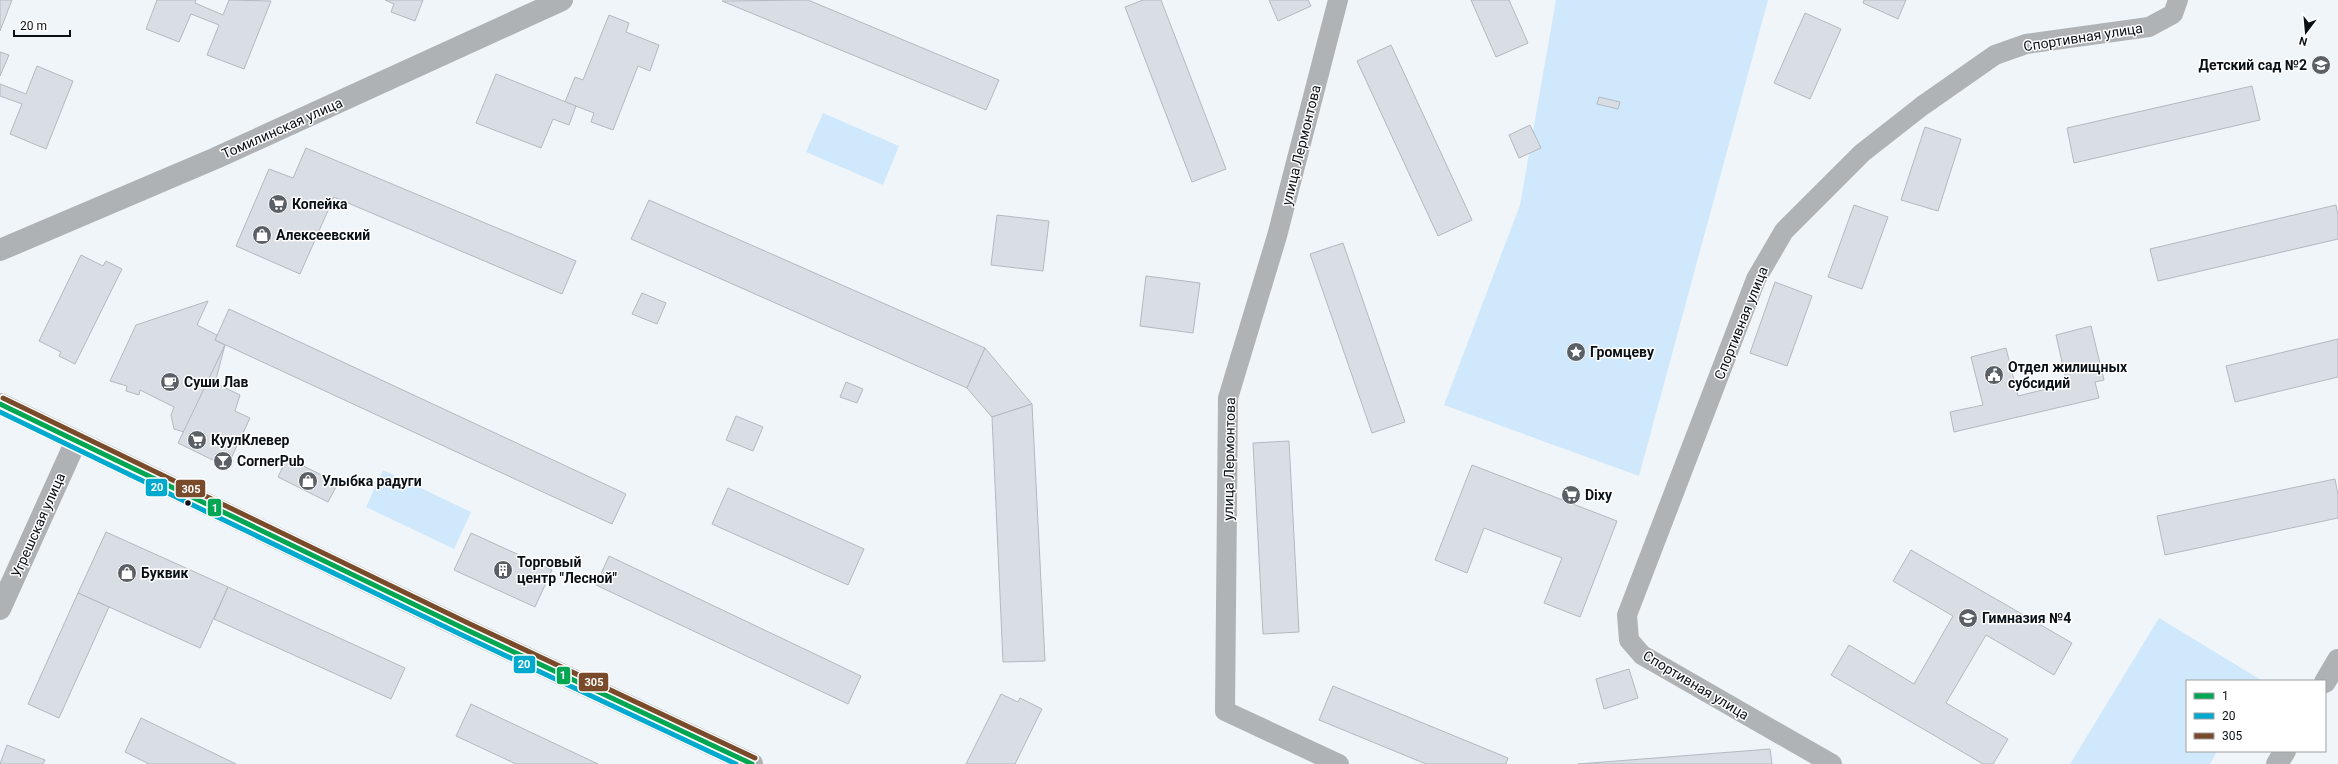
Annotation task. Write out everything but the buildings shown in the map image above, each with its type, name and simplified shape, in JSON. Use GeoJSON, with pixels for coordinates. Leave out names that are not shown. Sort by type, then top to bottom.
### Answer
{"type":"FeatureCollection","features":[{"type":"Feature","properties":{"kind":"street","name":"Томилинская улица"},"geometry":{"type":"LineString","coordinates":[[0,250],[216,158],[562,0]]}},
{"type":"Feature","properties":{"kind":"street","name":"улица Лермонтова"},"geometry":{"type":"LineString","coordinates":[[1338,0],[1277,236],[1228,398],[1224,711],[1339,764]]}},
{"type":"Feature","properties":{"kind":"street","name":"Спортивная улица"},"geometry":{"type":"LineString","coordinates":[[1832,764],[1642,655],[1629,640],[1627,615],[1756,279],[1784,231],[1862,154],[1922,106],[1995,55],[2026,44],[2149,27],[2173,14],[2178,0]]}},
{"type":"Feature","properties":{"kind":"street"},"geometry":{"type":"LineString","coordinates":[[0,404],[467,630],[752,764]]}},
{"type":"Feature","properties":{"kind":"street","name":"Угрешская улица"},"geometry":{"type":"LineString","coordinates":[[0,609],[76,441]]}},
{"type":"Feature","properties":{"kind":"street"},"geometry":{"type":"LineString","coordinates":[[2326,680],[2338,660]]}},
{"type":"Feature","properties":{"kind":"street"},"geometry":{"type":"LineString","coordinates":[[2277,764],[2284,752]]}},
{"type":"Feature","properties":{"kind":"shaded area"},"geometry":{"type":"Polygon","coordinates":[[[1556,0],[1768,0],[1639,476],[1444,405],[1520,205],[1556,0]]]}},
{"type":"Feature","properties":{"kind":"shaded area"},"geometry":{"type":"Polygon","coordinates":[[[823,113],[899,146],[883,185],[806,152],[823,113]]]}},
{"type":"Feature","properties":{"kind":"shaded area"},"geometry":{"type":"Polygon","coordinates":[[[383,470],[471,512],[454,549],[366,507],[383,470]]]}},
{"type":"Feature","properties":{"kind":"shaded area"},"geometry":{"type":"Polygon","coordinates":[[[2159,618],[2261,680],[2186,680],[2186,752],[2216,752],[2210,764],[2070,764],[2159,618]]]}},
{"type":"Feature","properties":{"kind":"transit line","name":"305"},"geometry":{"type":"LineString","coordinates":[[3,398],[470,624],[755,758]]}},
{"type":"Feature","properties":{"kind":"transit line","name":"1"},"geometry":{"type":"LineString","coordinates":[[0,404],[467,630],[752,764]]}},
{"type":"Feature","properties":{"kind":"transit line","name":"20"},"geometry":{"type":"LineString","coordinates":[[0,412],[464,636],[736,764]]}},
{"type":"Feature","properties":{"kind":"place","name":"Детский сад №2"},"geometry":{"type":"Point","coordinates":[2321,65]}},
{"type":"Feature","properties":{"kind":"place","name":"Копейка"},"geometry":{"type":"Point","coordinates":[278,204]}},
{"type":"Feature","properties":{"kind":"place","name":"Алексеевский"},"geometry":{"type":"Point","coordinates":[262,235]}},
{"type":"Feature","properties":{"kind":"place","name":"Громцеву"},"geometry":{"type":"Point","coordinates":[1576,352]}},
{"type":"Feature","properties":{"kind":"place","name":"Отдел жилищных субсидий"},"geometry":{"type":"Point","coordinates":[1994,375]}},
{"type":"Feature","properties":{"kind":"place","name":"Суши Лав"},"geometry":{"type":"Point","coordinates":[170,382]}},
{"type":"Feature","properties":{"kind":"place","name":"КуулКлевер"},"geometry":{"type":"Point","coordinates":[197,440]}},
{"type":"Feature","properties":{"kind":"place","name":"CornerPub"},"geometry":{"type":"Point","coordinates":[223,461]}},
{"type":"Feature","properties":{"kind":"place","name":"Улыбка радуги"},"geometry":{"type":"Point","coordinates":[308,481]}},
{"type":"Feature","properties":{"kind":"place","name":"Dixy"},"geometry":{"type":"Point","coordinates":[1571,495]}},
{"type":"Feature","properties":{"kind":"place","name":"Торговый центр \"Лесной\""},"geometry":{"type":"Point","coordinates":[503,570]}},
{"type":"Feature","properties":{"kind":"place","name":"Буквик"},"geometry":{"type":"Point","coordinates":[127,573]}},
{"type":"Feature","properties":{"kind":"place","name":"Гимназия №4"},"geometry":{"type":"Point","coordinates":[1968,618]}}]}
